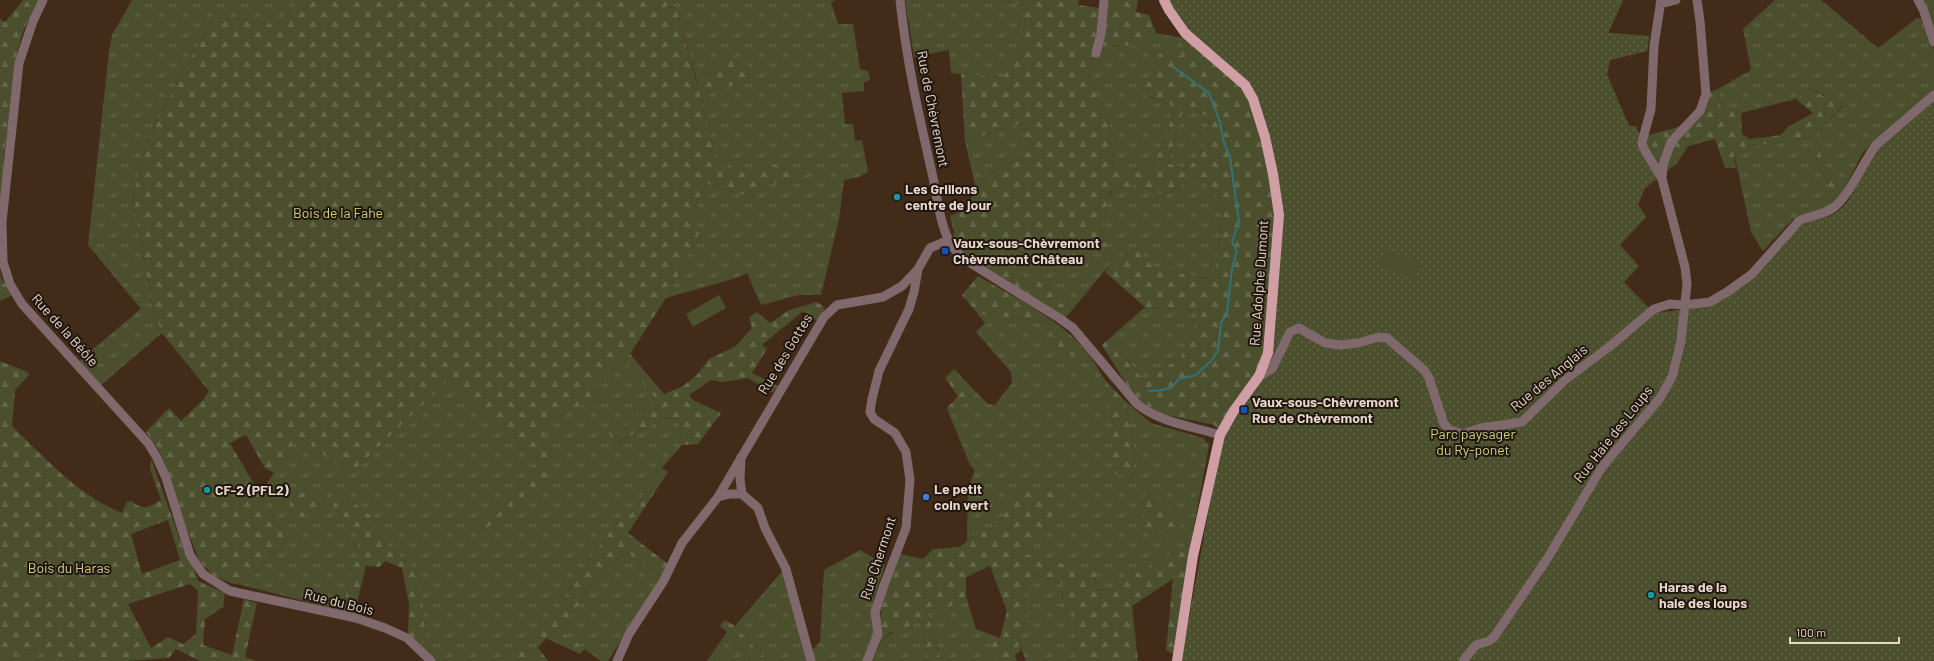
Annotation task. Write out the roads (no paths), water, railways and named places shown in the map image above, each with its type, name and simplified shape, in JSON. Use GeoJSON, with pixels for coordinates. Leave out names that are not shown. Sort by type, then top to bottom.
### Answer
{"type":"FeatureCollection","features":[{"type":"Feature","properties":{"kind":"main road","name":"Rue Adolphe Dumont"},"geometry":{"type":"LineString","coordinates":[[1164,0],[1185,33],[1246,85],[1253,99],[1265,137],[1279,215],[1270,341],[1266,361],[1259,376],[1233,412],[1220,435],[1193,556],[1177,661]]}},
{"type":"Feature","properties":{"kind":"street","name":"Rue de la Béôle"},"geometry":{"type":"LineString","coordinates":[[43,0],[33,21],[19,63],[2,222],[2,250],[6,273],[22,304],[148,443],[166,478],[190,555],[203,574],[230,591]]}},
{"type":"Feature","properties":{"kind":"street","name":"Rue de Chèvremont"},"geometry":{"type":"LineString","coordinates":[[900,0],[902,24],[917,106],[941,217],[949,240],[957,253],[967,261],[1073,328],[1137,404],[1148,413],[1159,418],[1220,435]]}},
{"type":"Feature","properties":{"kind":"street"},"geometry":{"type":"LineString","coordinates":[[1096,53],[1101,34],[1104,0]]}},
{"type":"Feature","properties":{"kind":"street"},"geometry":{"type":"LineString","coordinates":[[1660,2],[1676,0]]}},
{"type":"Feature","properties":{"kind":"street"},"geometry":{"type":"LineString","coordinates":[[1662,179],[1664,165],[1671,142],[1700,111],[1706,94],[1697,0]]}},
{"type":"Feature","properties":{"kind":"street"},"geometry":{"type":"LineString","coordinates":[[1918,0],[1934,42]]}},
{"type":"Feature","properties":{"kind":"street","name":"Rue Haie des Loups"},"geometry":{"type":"LineString","coordinates":[[1463,661],[1476,645],[1489,641],[1494,637],[1547,559],[1602,467],[1660,398],[1672,377],[1681,341],[1687,284],[1685,267],[1662,179],[1643,147],[1642,142],[1651,110],[1654,46],[1660,2]]}},
{"type":"Feature","properties":{"kind":"street"},"geometry":{"type":"LineString","coordinates":[[1685,305],[1710,302],[1727,292],[1752,274],[1799,221],[1806,217],[1818,216],[1834,208],[1844,197],[1869,154],[1876,145],[1934,95]]}},
{"type":"Feature","properties":{"kind":"street","name":"Rue des Gottes"},"geometry":{"type":"LineString","coordinates":[[617,661],[629,634],[663,582],[682,543],[718,497],[824,316],[837,305],[883,297],[902,286],[918,269],[930,248],[949,240]]}},
{"type":"Feature","properties":{"kind":"street","name":"Rue Chermont"},"geometry":{"type":"LineString","coordinates":[[867,661],[878,634],[875,612],[906,528],[910,480],[906,452],[895,433],[874,418],[870,412],[879,371],[909,309],[918,269]]}},
{"type":"Feature","properties":{"kind":"street","name":"Rue des Anglais"},"geometry":{"type":"LineString","coordinates":[[1259,376],[1272,370],[1290,332],[1295,328],[1299,328],[1325,343],[1340,345],[1358,343],[1379,337],[1387,338],[1424,370],[1429,378],[1444,424],[1450,430],[1463,434],[1481,428],[1522,422],[1565,380],[1609,347],[1654,309],[1670,304],[1685,305]]}},
{"type":"Feature","properties":{"kind":"street","name":"Rue des Gottes"},"geometry":{"type":"LineString","coordinates":[[741,456],[740,479],[742,494]]}},
{"type":"Feature","properties":{"kind":"street"},"geometry":{"type":"LineString","coordinates":[[718,497],[730,494],[742,494],[758,508],[765,528],[786,569],[811,661]]}},
{"type":"Feature","properties":{"kind":"street","name":"Rue du Bois"},"geometry":{"type":"LineString","coordinates":[[230,591],[356,618],[385,628],[406,638],[432,661]]}},
{"type":"Feature","properties":{"kind":"waterway"},"geometry":{"type":"LineString","coordinates":[[1149,391],[1163,390],[1172,387],[1179,379],[1196,375],[1210,362],[1218,351],[1221,323],[1227,313],[1232,269],[1237,251],[1232,242],[1239,222],[1230,157],[1224,143],[1220,122],[1209,93],[1173,67]]}},
{"type":"Feature","properties":{"kind":"place","name":"Les Grillons centre de jour"},"geometry":{"type":"Point","coordinates":[897,197]}},
{"type":"Feature","properties":{"kind":"place","name":"Vaux-sous-Chèvremont Chèvremont Château"},"geometry":{"type":"Point","coordinates":[945,251]}},
{"type":"Feature","properties":{"kind":"place","name":"Vaux-sous-Chèvremont Rue de Chèvremont"},"geometry":{"type":"Point","coordinates":[1244,410]}},
{"type":"Feature","properties":{"kind":"place","name":"CF-2 (PFL2)"},"geometry":{"type":"Point","coordinates":[207,490]}},
{"type":"Feature","properties":{"kind":"place","name":"Le petit coin vert"},"geometry":{"type":"Point","coordinates":[926,497]}},
{"type":"Feature","properties":{"kind":"place","name":"Haras de la haie des loups"},"geometry":{"type":"Point","coordinates":[1651,595]}},
{"type":"Feature","properties":{"kind":"park label","name":"Bois de la Fahe"},"geometry":{"type":"Point","coordinates":[338,213]}},
{"type":"Feature","properties":{"kind":"park label","name":"Parc paysager du Ry-ponet"},"geometry":{"type":"Point","coordinates":[1473,442]}},
{"type":"Feature","properties":{"kind":"park label","name":"Bois du Haras"},"geometry":{"type":"Point","coordinates":[69,568]}}]}
